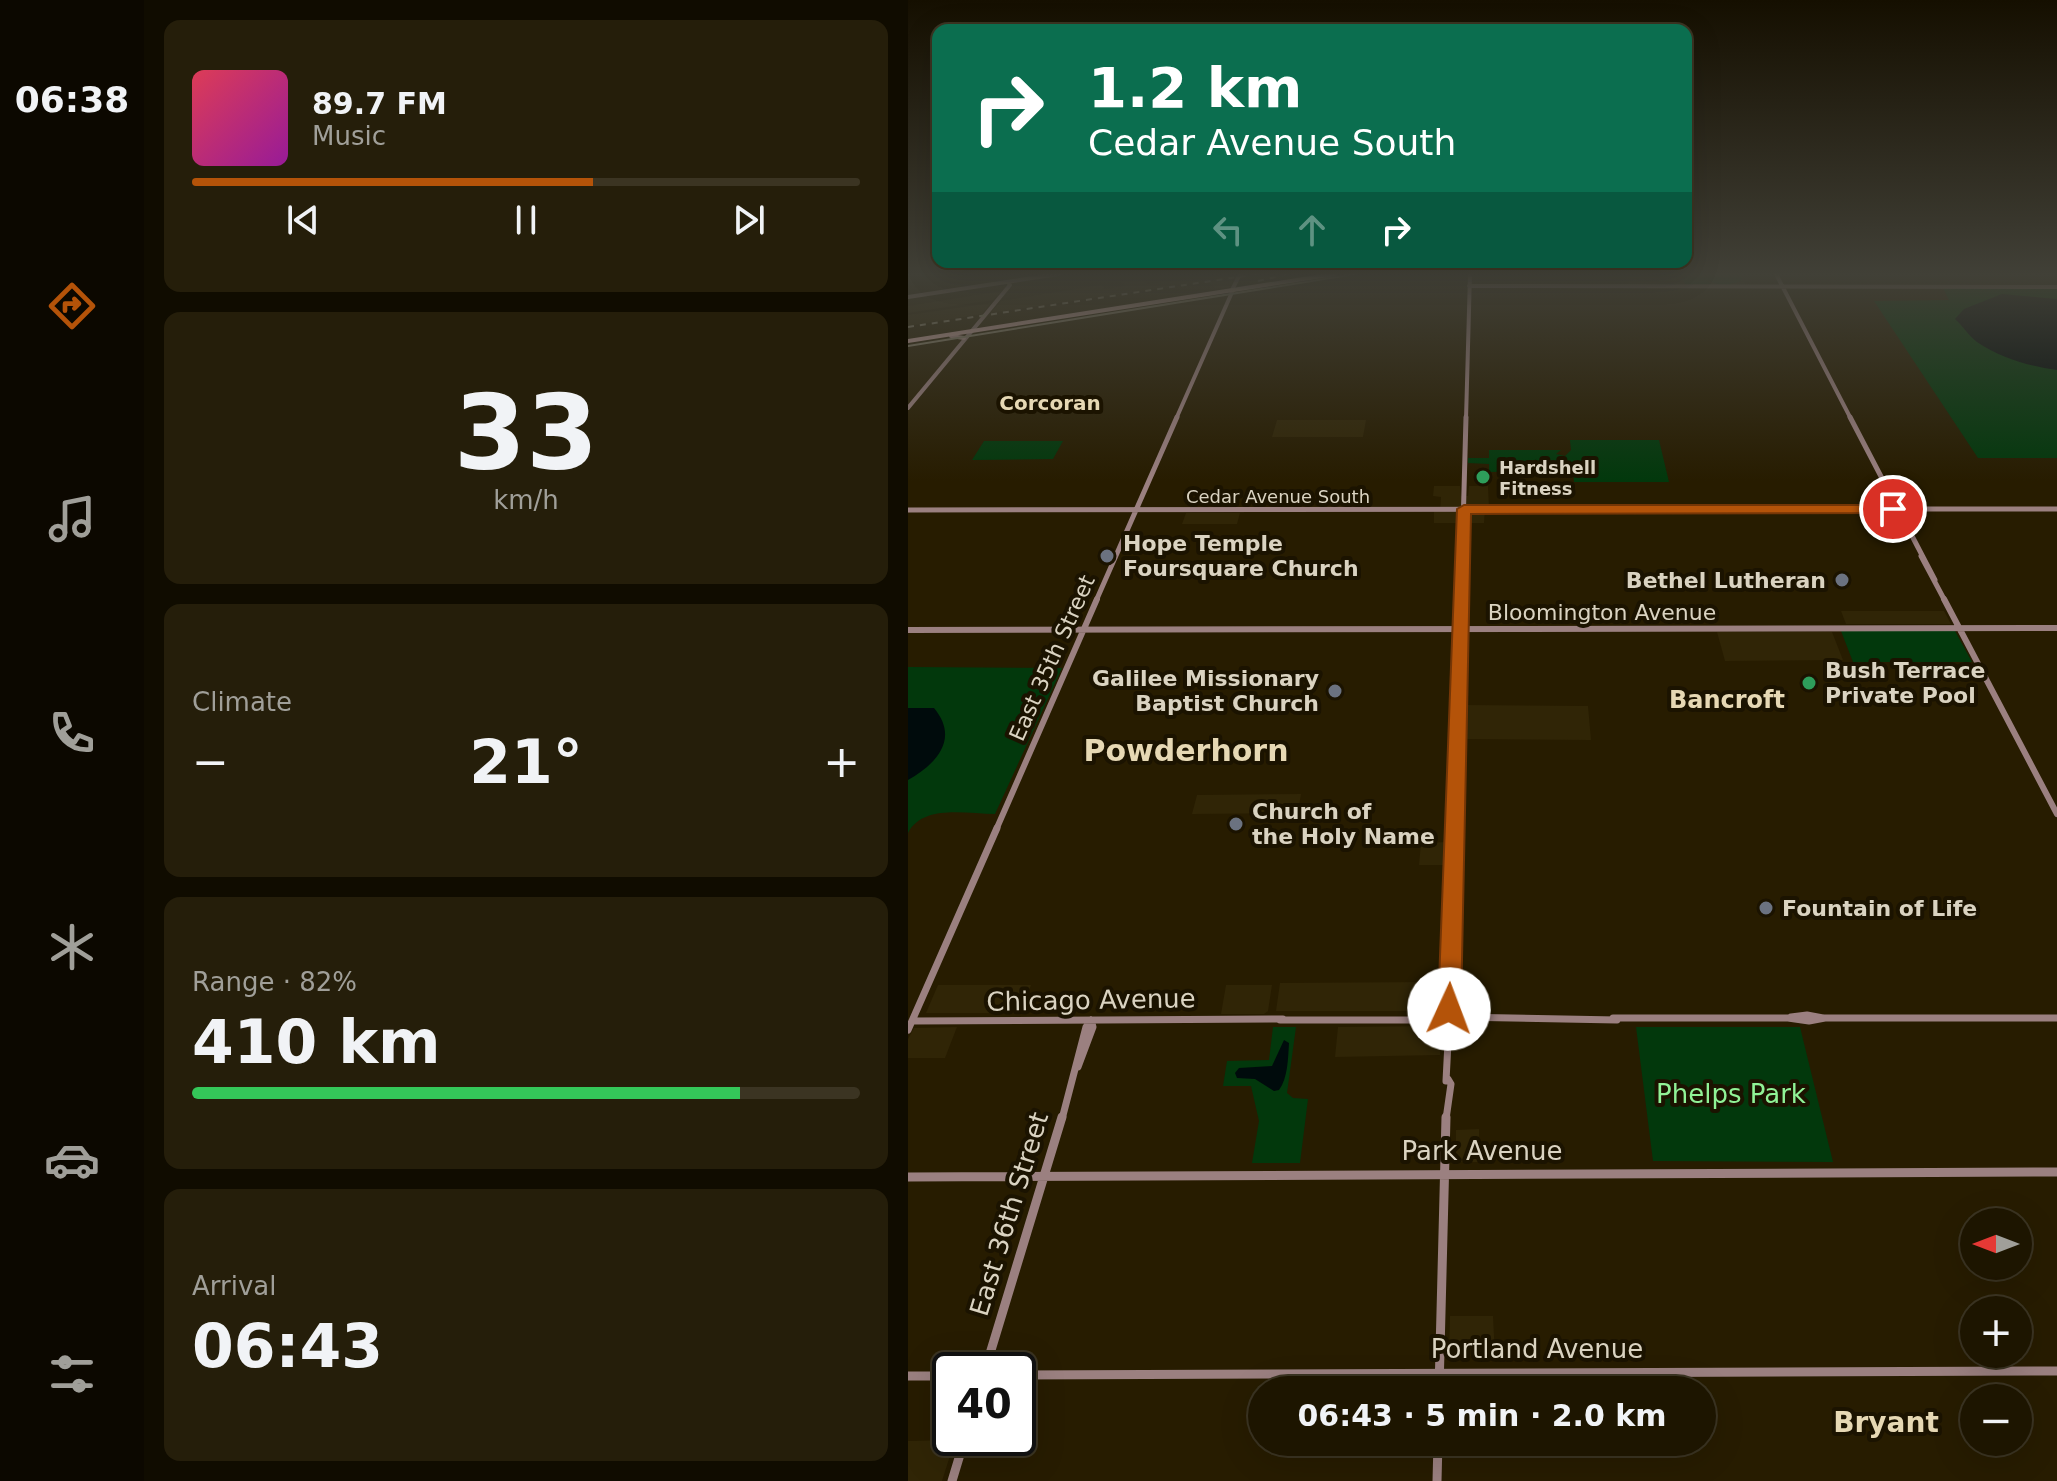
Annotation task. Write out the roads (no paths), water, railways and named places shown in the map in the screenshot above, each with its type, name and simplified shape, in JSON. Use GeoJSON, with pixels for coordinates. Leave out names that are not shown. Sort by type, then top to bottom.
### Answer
{"type":"FeatureCollection","features":[{"type":"Feature","properties":{"kind":"street"},"geometry":{"type":"LineString","coordinates":[[908,408],[960,343]]}},
{"type":"Feature","properties":{"kind":"street","name":"East 35th Street"},"geometry":{"type":"LineString","coordinates":[[909,1024],[1210,343]]}},
{"type":"Feature","properties":{"kind":"street"},"geometry":{"type":"LineString","coordinates":[[1439,1376],[1468,343]]}},
{"type":"Feature","properties":{"kind":"street"},"geometry":{"type":"LineString","coordinates":[[1811,343],[1919,549],[1922,562],[1935,580],[2057,814]]}},
{"type":"Feature","properties":{"kind":"street","name":"Cedar Avenue South"},"geometry":{"type":"LineString","coordinates":[[908,510],[2057,509]]}},
{"type":"Feature","properties":{"kind":"street","name":"Bloomington Avenue"},"geometry":{"type":"LineString","coordinates":[[908,630],[2057,628]]}},
{"type":"Feature","properties":{"kind":"street","name":"Chicago Avenue"},"geometry":{"type":"LineString","coordinates":[[909,1024],[1449,1018],[1788,1018],[1809,1021],[1825,1018],[2057,1018]]}},
{"type":"Feature","properties":{"kind":"street","name":"East 36th Street"},"geometry":{"type":"LineString","coordinates":[[990,1352],[1076,1071],[1093,1027],[1091,1020]]}},
{"type":"Feature","properties":{"kind":"street","name":"Park Avenue"},"geometry":{"type":"LineString","coordinates":[[908,1177],[2057,1172]]}},
{"type":"Feature","properties":{"kind":"street","name":"Portland Avenue"},"geometry":{"type":"LineString","coordinates":[[1036,1375],[2057,1371]]}},
{"type":"Feature","properties":{"kind":"street"},"geometry":{"type":"LineString","coordinates":[[908,1376],[932,1376]]}},
{"type":"Feature","properties":{"kind":"street"},"geometry":{"type":"LineString","coordinates":[[952,1481],[960,1456]]}},
{"type":"Feature","properties":{"kind":"street"},"geometry":{"type":"LineString","coordinates":[[1437,1481],[1438,1456]]}},
{"type":"Feature","properties":{"kind":"tram line"},"geometry":{"type":"LineString","coordinates":[[908,346],[926,343]]}},
{"type":"Feature","properties":{"kind":"place","name":"Hardshell Fitness"},"geometry":{"type":"Point","coordinates":[1483,477]}},
{"type":"Feature","properties":{"kind":"place","name":"Hope Temple Foursquare Church"},"geometry":{"type":"Point","coordinates":[1107,556]}},
{"type":"Feature","properties":{"kind":"place","name":"Bethel Lutheran"},"geometry":{"type":"Point","coordinates":[1842,580]}},
{"type":"Feature","properties":{"kind":"place","name":"Bush Terrace Private Pool"},"geometry":{"type":"Point","coordinates":[1809,683]}},
{"type":"Feature","properties":{"kind":"place","name":"Galilee Missionary Baptist Church"},"geometry":{"type":"Point","coordinates":[1335,691]}},
{"type":"Feature","properties":{"kind":"place","name":"Church of the Holy Name"},"geometry":{"type":"Point","coordinates":[1236,824]}},
{"type":"Feature","properties":{"kind":"place","name":"Fountain of Life"},"geometry":{"type":"Point","coordinates":[1766,908]}},
{"type":"Feature","properties":{"kind":"district","name":"Corcoran"},"geometry":{"type":"Point","coordinates":[1050,403]}},
{"type":"Feature","properties":{"kind":"district","name":"Bancroft"},"geometry":{"type":"Point","coordinates":[1727,700]}},
{"type":"Feature","properties":{"kind":"district","name":"Powderhorn"},"geometry":{"type":"Point","coordinates":[1186,750]}},
{"type":"Feature","properties":{"kind":"district","name":"Bryant"},"geometry":{"type":"Point","coordinates":[1886,1422]}},
{"type":"Feature","properties":{"kind":"park label","name":"Phelps Park"},"geometry":{"type":"Point","coordinates":[1731,1094]}}]}
